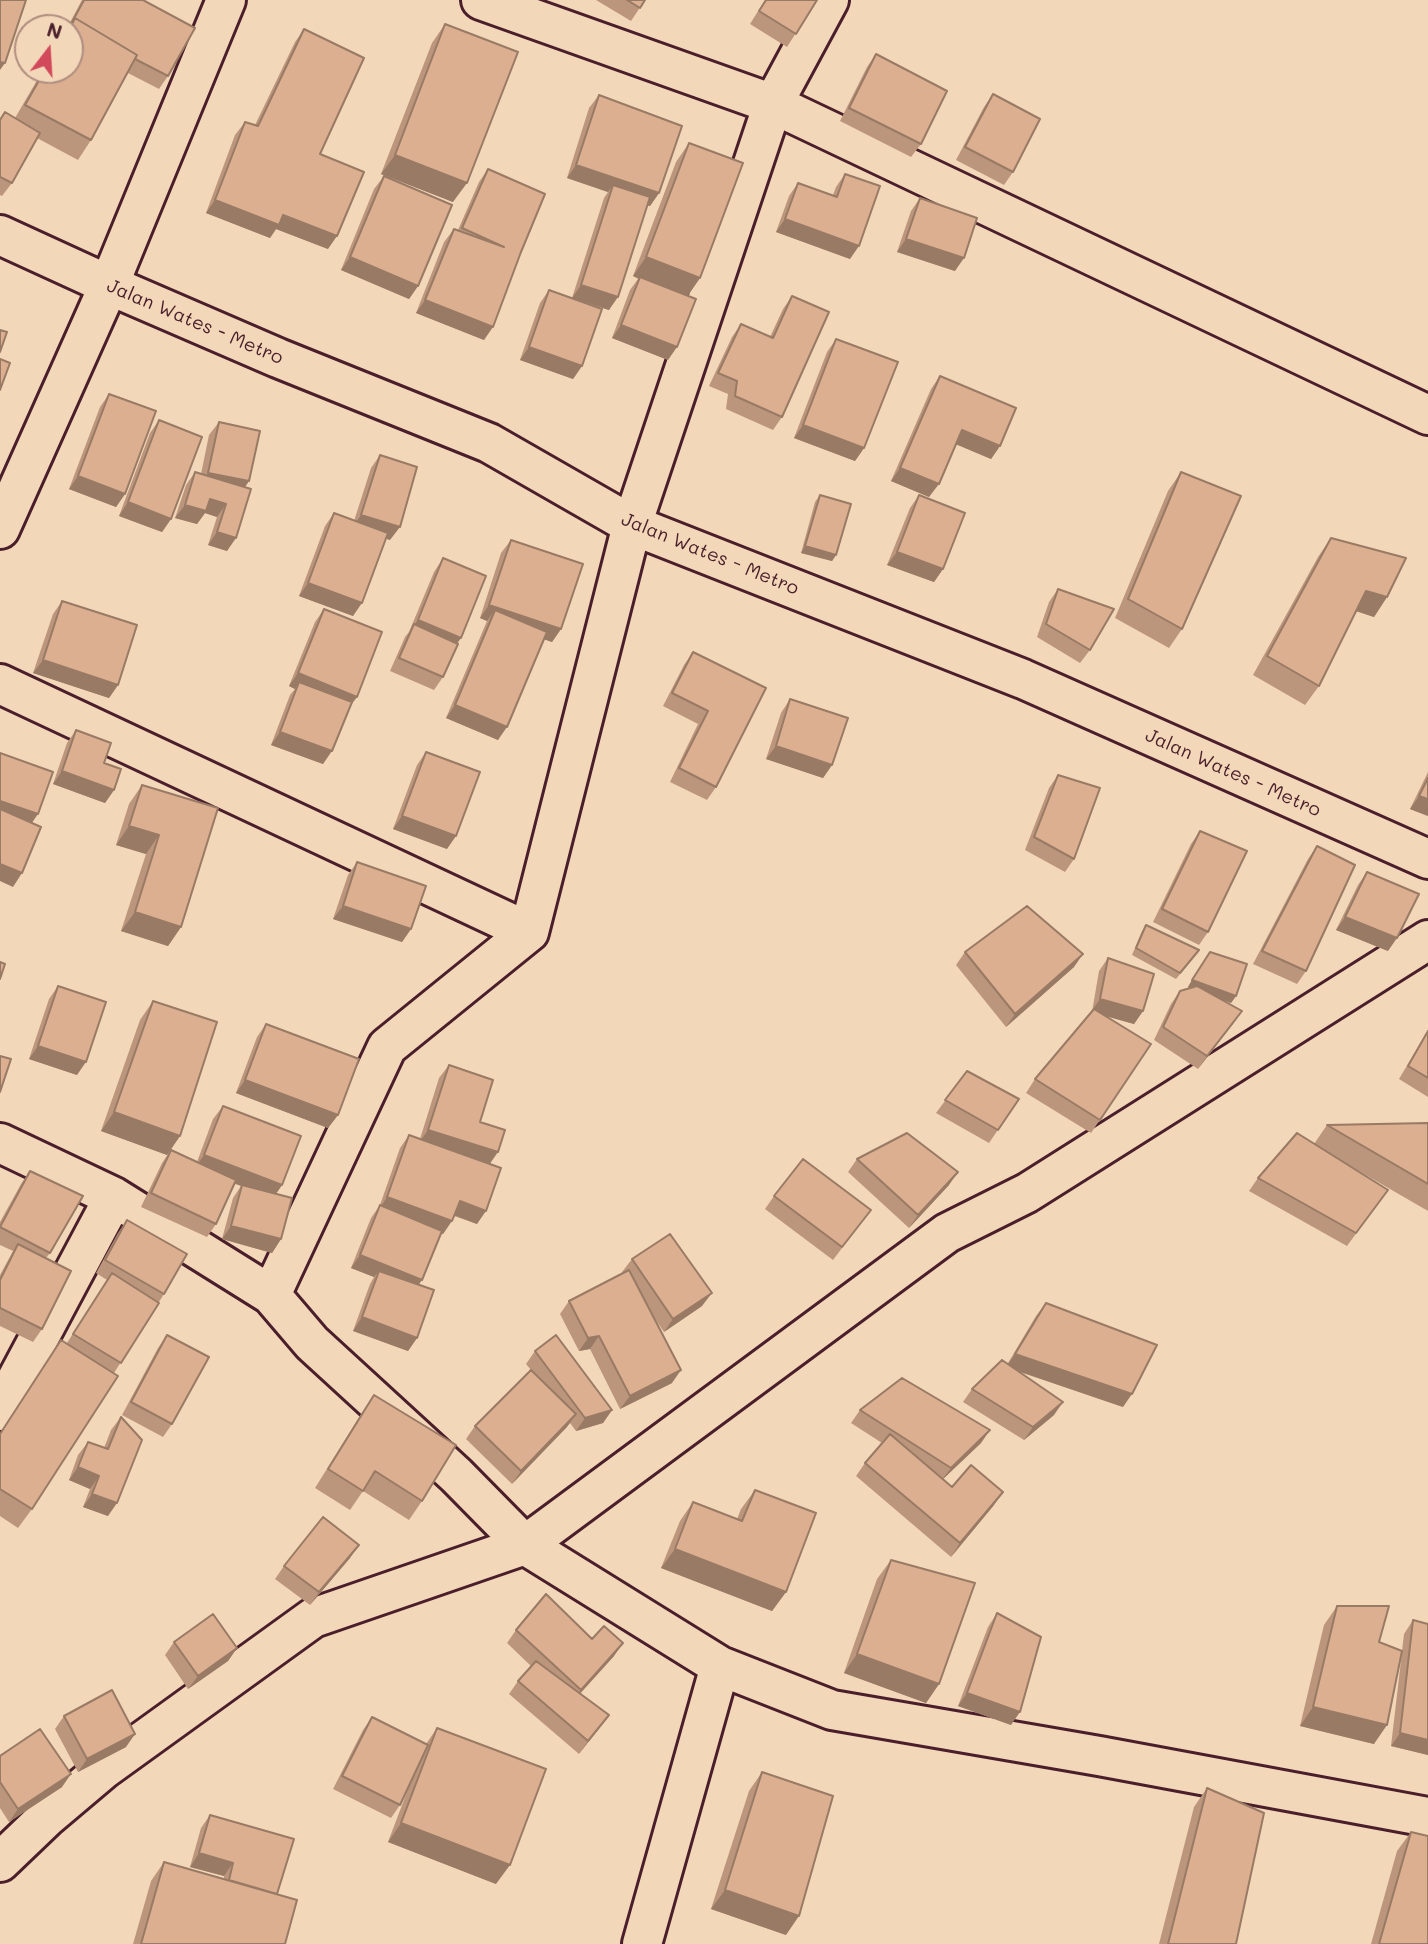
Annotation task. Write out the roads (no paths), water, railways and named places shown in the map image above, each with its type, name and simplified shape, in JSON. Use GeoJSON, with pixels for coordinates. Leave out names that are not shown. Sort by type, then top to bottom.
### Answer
{"type":"FeatureCollection","features":[{"type":"Feature","properties":{"kind":"street"},"geometry":{"type":"LineString","coordinates":[[0,529],[109,285],[226,0]]}},
{"type":"Feature","properties":{"kind":"street"},"geometry":{"type":"LineString","coordinates":[[481,0],[774,104],[1428,415]]}},
{"type":"Feature","properties":{"kind":"street"},"geometry":{"type":"LineString","coordinates":[[271,1294],[387,1047],[529,932],[632,525],[774,104],[829,0]]}},
{"type":"Feature","properties":{"kind":"street","name":"Jalan Wates - Metro"},"geometry":{"type":"LineString","coordinates":[[0,235],[278,358],[489,443],[632,525],[1023,679],[1428,859]]}},
{"type":"Feature","properties":{"kind":"street"},"geometry":{"type":"LineString","coordinates":[[0,684],[529,932]]}},
{"type":"Feature","properties":{"kind":"street"},"geometry":{"type":"LineString","coordinates":[[0,1862],[46,1818],[104,1769],[313,1618],[525,1545],[947,1233],[1027,1193],[1428,940]]}},
{"type":"Feature","properties":{"kind":"street"},"geometry":{"type":"LineString","coordinates":[[0,1143],[114,1197],[271,1294],[312,1343],[456,1475],[525,1545],[720,1666],[832,1710],[1428,1817]]}},
{"type":"Feature","properties":{"kind":"street"},"geometry":{"type":"LineString","coordinates":[[0,1411],[114,1197]]}},
{"type":"Feature","properties":{"kind":"street"},"geometry":{"type":"LineString","coordinates":[[642,1944],[720,1666]]}}]}
